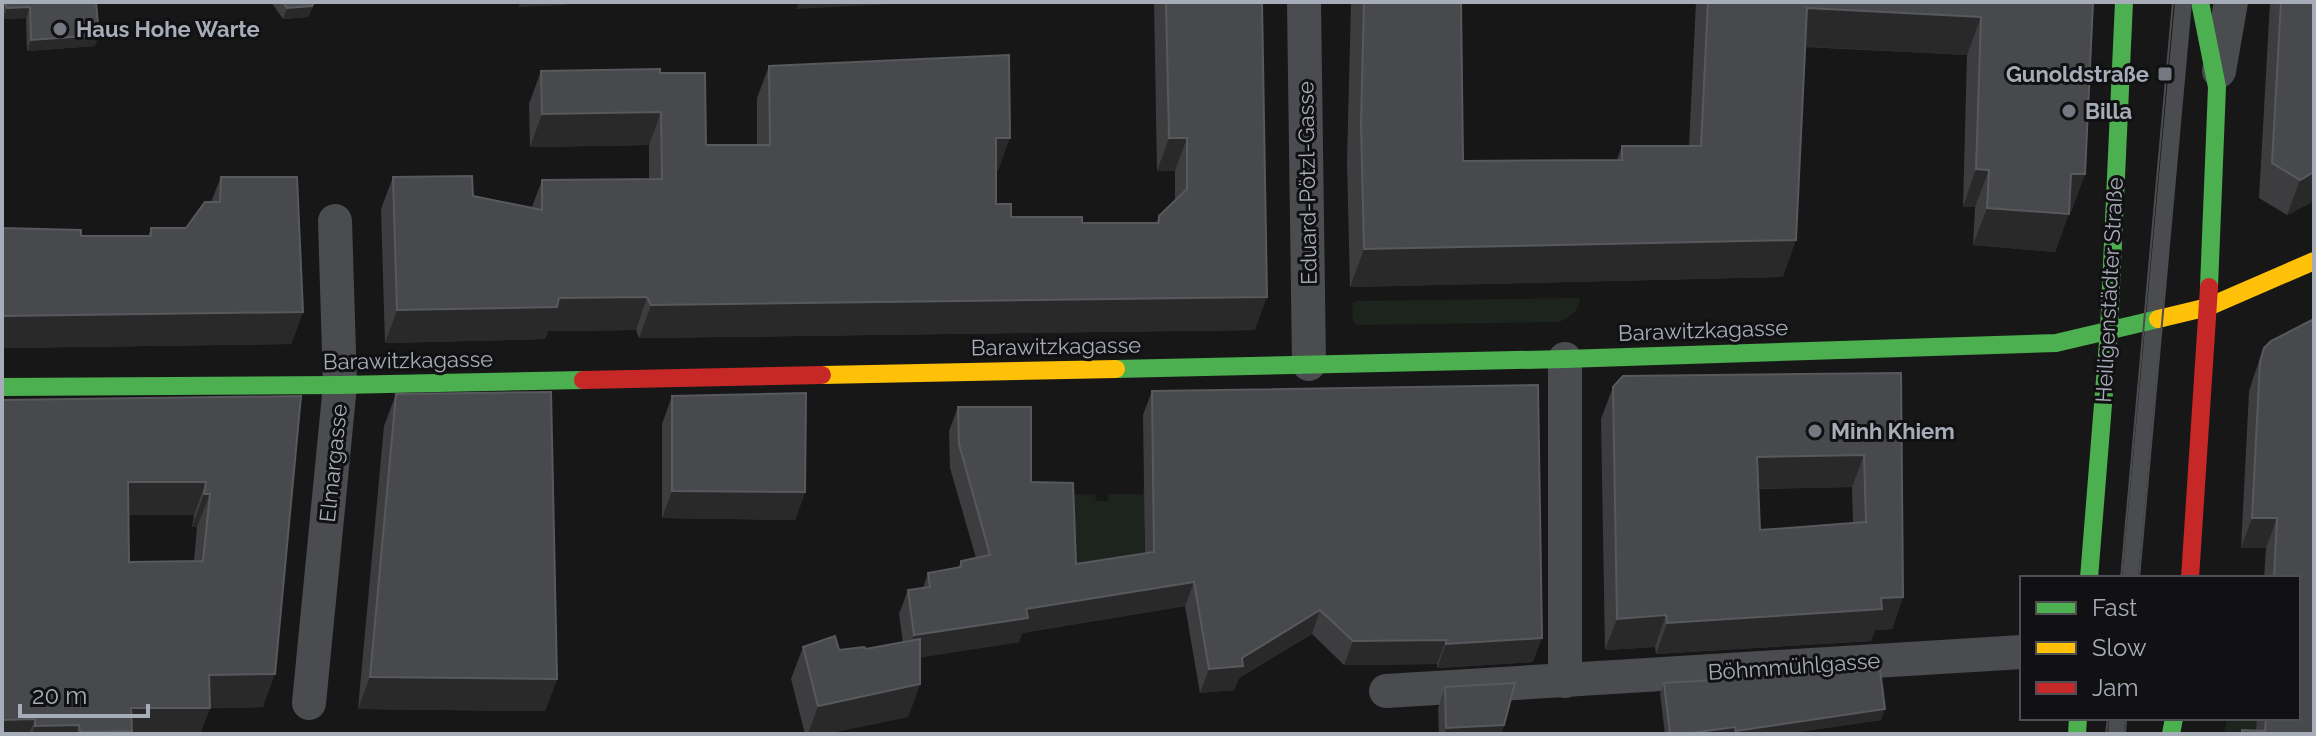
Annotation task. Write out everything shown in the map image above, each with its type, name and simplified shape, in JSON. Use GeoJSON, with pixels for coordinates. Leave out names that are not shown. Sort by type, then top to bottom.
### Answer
{"type":"FeatureCollection","features":[{"type":"Feature","properties":{"kind":"main road","name":"Heiligenstädter Straße"},"geometry":{"type":"LineString","coordinates":[[2089,576],[2109,330],[2124,2]]}},
{"type":"Feature","properties":{"kind":"main road"},"geometry":{"type":"LineString","coordinates":[[2190,576],[2208,307],[2217,87],[2200,2]]}},
{"type":"Feature","properties":{"kind":"main road"},"geometry":{"type":"LineString","coordinates":[[2109,330],[2208,307],[2314,261]]}},
{"type":"Feature","properties":{"kind":"main road","name":"Barawitzkagasse"},"geometry":{"type":"LineString","coordinates":[[2,387],[340,385],[1565,359],[2056,343],[2109,330]]}},
{"type":"Feature","properties":{"kind":"street","name":"Eduard-Pötzl-Gasse"},"geometry":{"type":"LineString","coordinates":[[1304,2],[1309,364]]}},
{"type":"Feature","properties":{"kind":"street"},"geometry":{"type":"LineString","coordinates":[[2217,87],[2231,2]]}},
{"type":"Feature","properties":{"kind":"street","name":"Elmargasse"},"geometry":{"type":"LineString","coordinates":[[309,703],[340,385],[335,221]]}},
{"type":"Feature","properties":{"kind":"street"},"geometry":{"type":"LineString","coordinates":[[1565,359],[1565,681]]}},
{"type":"Feature","properties":{"kind":"street","name":"Böhmmühlgasse"},"geometry":{"type":"LineString","coordinates":[[1386,691],[2020,652]]}},
{"type":"Feature","properties":{"kind":"lane"},"geometry":{"type":"LineString","coordinates":[[2130,576],[2183,2]]}},
{"type":"Feature","properties":{"kind":"shaded area"},"geometry":{"type":"Polygon","coordinates":[[[1580,298],[1574,313],[1559,322],[1358,325],[1353,322],[1352,303],[1357,301],[1580,298]]]}},
{"type":"Feature","properties":{"kind":"shaded area"},"geometry":{"type":"Polygon","coordinates":[[[1207,487],[1265,508],[1144,528],[1145,576],[1071,587],[1023,496],[1095,494],[1096,501],[1108,501],[1109,494],[1143,494],[1143,488],[1207,487]]]}},
{"type":"Feature","properties":{"kind":"shaded area"},"geometry":{"type":"Polygon","coordinates":[[[2227,720],[2257,720],[2256,734],[2224,734],[2227,720]]]}},
{"type":"Feature","properties":{"kind":"building","name":"Haus Hohe Warte"},"geometry":{"type":"Polygon","coordinates":[[[4,2],[96,2],[99,35],[31,40],[30,7],[7,8],[4,2]]]}},
{"type":"Feature","properties":{"kind":"building"},"geometry":{"type":"Polygon","coordinates":[[[283,2],[314,2],[312,6],[287,8],[283,2]]]}},
{"type":"Feature","properties":{"kind":"building"},"geometry":{"type":"Polygon","coordinates":[[[1166,2],[1262,2],[1267,297],[651,305],[647,297],[559,298],[557,307],[397,310],[393,177],[472,176],[473,196],[542,210],[542,180],[662,179],[661,112],[542,114],[541,71],[660,69],[660,73],[705,73],[706,145],[770,145],[769,66],[1009,55],[1010,138],[996,138],[996,204],[1011,204],[1011,217],[1082,217],[1082,223],[1159,223],[1159,216],[1187,189],[1187,138],[1169,138],[1166,2]]]}},
{"type":"Feature","properties":{"kind":"building"},"geometry":{"type":"Polygon","coordinates":[[[1364,2],[1461,2],[1463,161],[1622,160],[1622,146],[1701,146],[1708,2],[2093,2],[2085,174],[2071,174],[2069,214],[1987,208],[1989,170],[1976,169],[1981,17],[1807,8],[1796,240],[1364,249],[1361,124],[1364,2]]]}},
{"type":"Feature","properties":{"kind":"building"},"geometry":{"type":"Polygon","coordinates":[[[2281,2],[2314,2],[2314,172],[2300,180],[2272,163],[2281,2]]]}},
{"type":"Feature","properties":{"kind":"building"},"geometry":{"type":"Polygon","coordinates":[[[221,177],[297,177],[303,312],[2,316],[2,228],[81,230],[81,236],[151,236],[151,228],[186,228],[205,202],[220,202],[221,177]]]}},
{"type":"Feature","properties":{"kind":"building"},"geometry":{"type":"Polygon","coordinates":[[[2314,319],[2314,734],[2242,734],[2242,730],[2265,731],[2266,720],[2300,720],[2300,576],[2274,576],[2277,518],[2252,518],[2260,362],[2264,348],[2271,341],[2314,319]]]}},
{"type":"Feature","properties":{"kind":"building"},"geometry":{"type":"Polygon","coordinates":[[[1901,373],[1903,597],[1881,598],[1882,609],[1667,623],[1666,615],[1617,619],[1613,387],[1623,376],[1901,373]],[[1864,455],[1757,457],[1760,530],[1866,522],[1864,455]]]}},
{"type":"Feature","properties":{"kind":"building"},"geometry":{"type":"Polygon","coordinates":[[[1538,385],[1542,638],[1446,644],[1446,640],[1353,641],[1320,610],[1242,658],[1243,666],[1209,669],[1194,582],[1026,609],[1028,618],[914,635],[908,590],[930,587],[928,573],[961,567],[961,561],[990,555],[959,444],[958,407],[1031,407],[1031,482],[1073,483],[1076,564],[1154,552],[1152,391],[1538,385]]]}},
{"type":"Feature","properties":{"kind":"building"},"geometry":{"type":"Polygon","coordinates":[[[551,392],[557,679],[370,677],[396,394],[551,392]]]}},
{"type":"Feature","properties":{"kind":"building"},"geometry":{"type":"Polygon","coordinates":[[[806,393],[805,492],[672,491],[672,396],[806,393]]]}},
{"type":"Feature","properties":{"kind":"building"},"geometry":{"type":"Polygon","coordinates":[[[301,396],[275,674],[209,675],[210,708],[131,708],[132,731],[80,732],[79,725],[35,726],[35,719],[2,720],[2,400],[301,396]],[[128,482],[129,562],[203,561],[210,494],[204,494],[206,482],[128,482]]]}},
{"type":"Feature","properties":{"kind":"building"},"geometry":{"type":"Polygon","coordinates":[[[835,636],[839,650],[866,649],[920,639],[920,684],[818,706],[803,647],[835,636]]]}},
{"type":"Feature","properties":{"kind":"building"},"geometry":{"type":"Polygon","coordinates":[[[1880,670],[1885,709],[1736,731],[1735,727],[1670,734],[1664,683],[1880,670]]]}},
{"type":"Feature","properties":{"kind":"building"},"geometry":{"type":"Polygon","coordinates":[[[1515,683],[1504,725],[1446,728],[1445,687],[1515,683]]]}},
{"type":"Feature","properties":{"kind":"tram line"},"geometry":{"type":"LineString","coordinates":[[2121,576],[2173,2]]}},
{"type":"Feature","properties":{"kind":"tram line"},"geometry":{"type":"LineString","coordinates":[[2139,576],[2191,2]]}},
{"type":"Feature","properties":{"kind":"tram line"},"geometry":{"type":"LineString","coordinates":[[2106,734],[2108,720]]}},
{"type":"Feature","properties":{"kind":"tram line"},"geometry":{"type":"LineString","coordinates":[[2125,734],[2126,720]]}},
{"type":"Feature","properties":{"kind":"traffic: fast"},"geometry":{"type":"LineString","coordinates":[[2089,576],[2109,330],[2124,2]]}},
{"type":"Feature","properties":{"kind":"traffic: fast"},"geometry":{"type":"LineString","coordinates":[[2200,2],[2217,87],[2209,287]]}},
{"type":"Feature","properties":{"kind":"traffic: fast"},"geometry":{"type":"LineString","coordinates":[[1116,369],[1565,359],[2056,343],[2158,319]]}},
{"type":"Feature","properties":{"kind":"traffic: fast"},"geometry":{"type":"LineString","coordinates":[[2,387],[583,380]]}},
{"type":"Feature","properties":{"kind":"traffic: fast"},"geometry":{"type":"LineString","coordinates":[[2077,734],[2078,720]]}},
{"type":"Feature","properties":{"kind":"traffic: fast"},"geometry":{"type":"LineString","coordinates":[[2171,734],[2174,720]]}},
{"type":"Feature","properties":{"kind":"traffic: slow"},"geometry":{"type":"LineString","coordinates":[[2158,319],[2208,307],[2314,261]]}},
{"type":"Feature","properties":{"kind":"traffic: slow"},"geometry":{"type":"LineString","coordinates":[[822,375],[1116,369]]}},
{"type":"Feature","properties":{"kind":"traffic: jam"},"geometry":{"type":"LineString","coordinates":[[2190,576],[2209,287]]}},
{"type":"Feature","properties":{"kind":"traffic: jam"},"geometry":{"type":"LineString","coordinates":[[583,380],[822,375]]}},
{"type":"Feature","properties":{"kind":"place","name":"Haus Hohe Warte"},"geometry":{"type":"Point","coordinates":[60,29]}},
{"type":"Feature","properties":{"kind":"place","name":"Gunoldstraße"},"geometry":{"type":"Point","coordinates":[2165,74]}},
{"type":"Feature","properties":{"kind":"place","name":"Billa"},"geometry":{"type":"Point","coordinates":[2069,111]}},
{"type":"Feature","properties":{"kind":"place","name":"Minh Khiem"},"geometry":{"type":"Point","coordinates":[1815,431]}}]}
